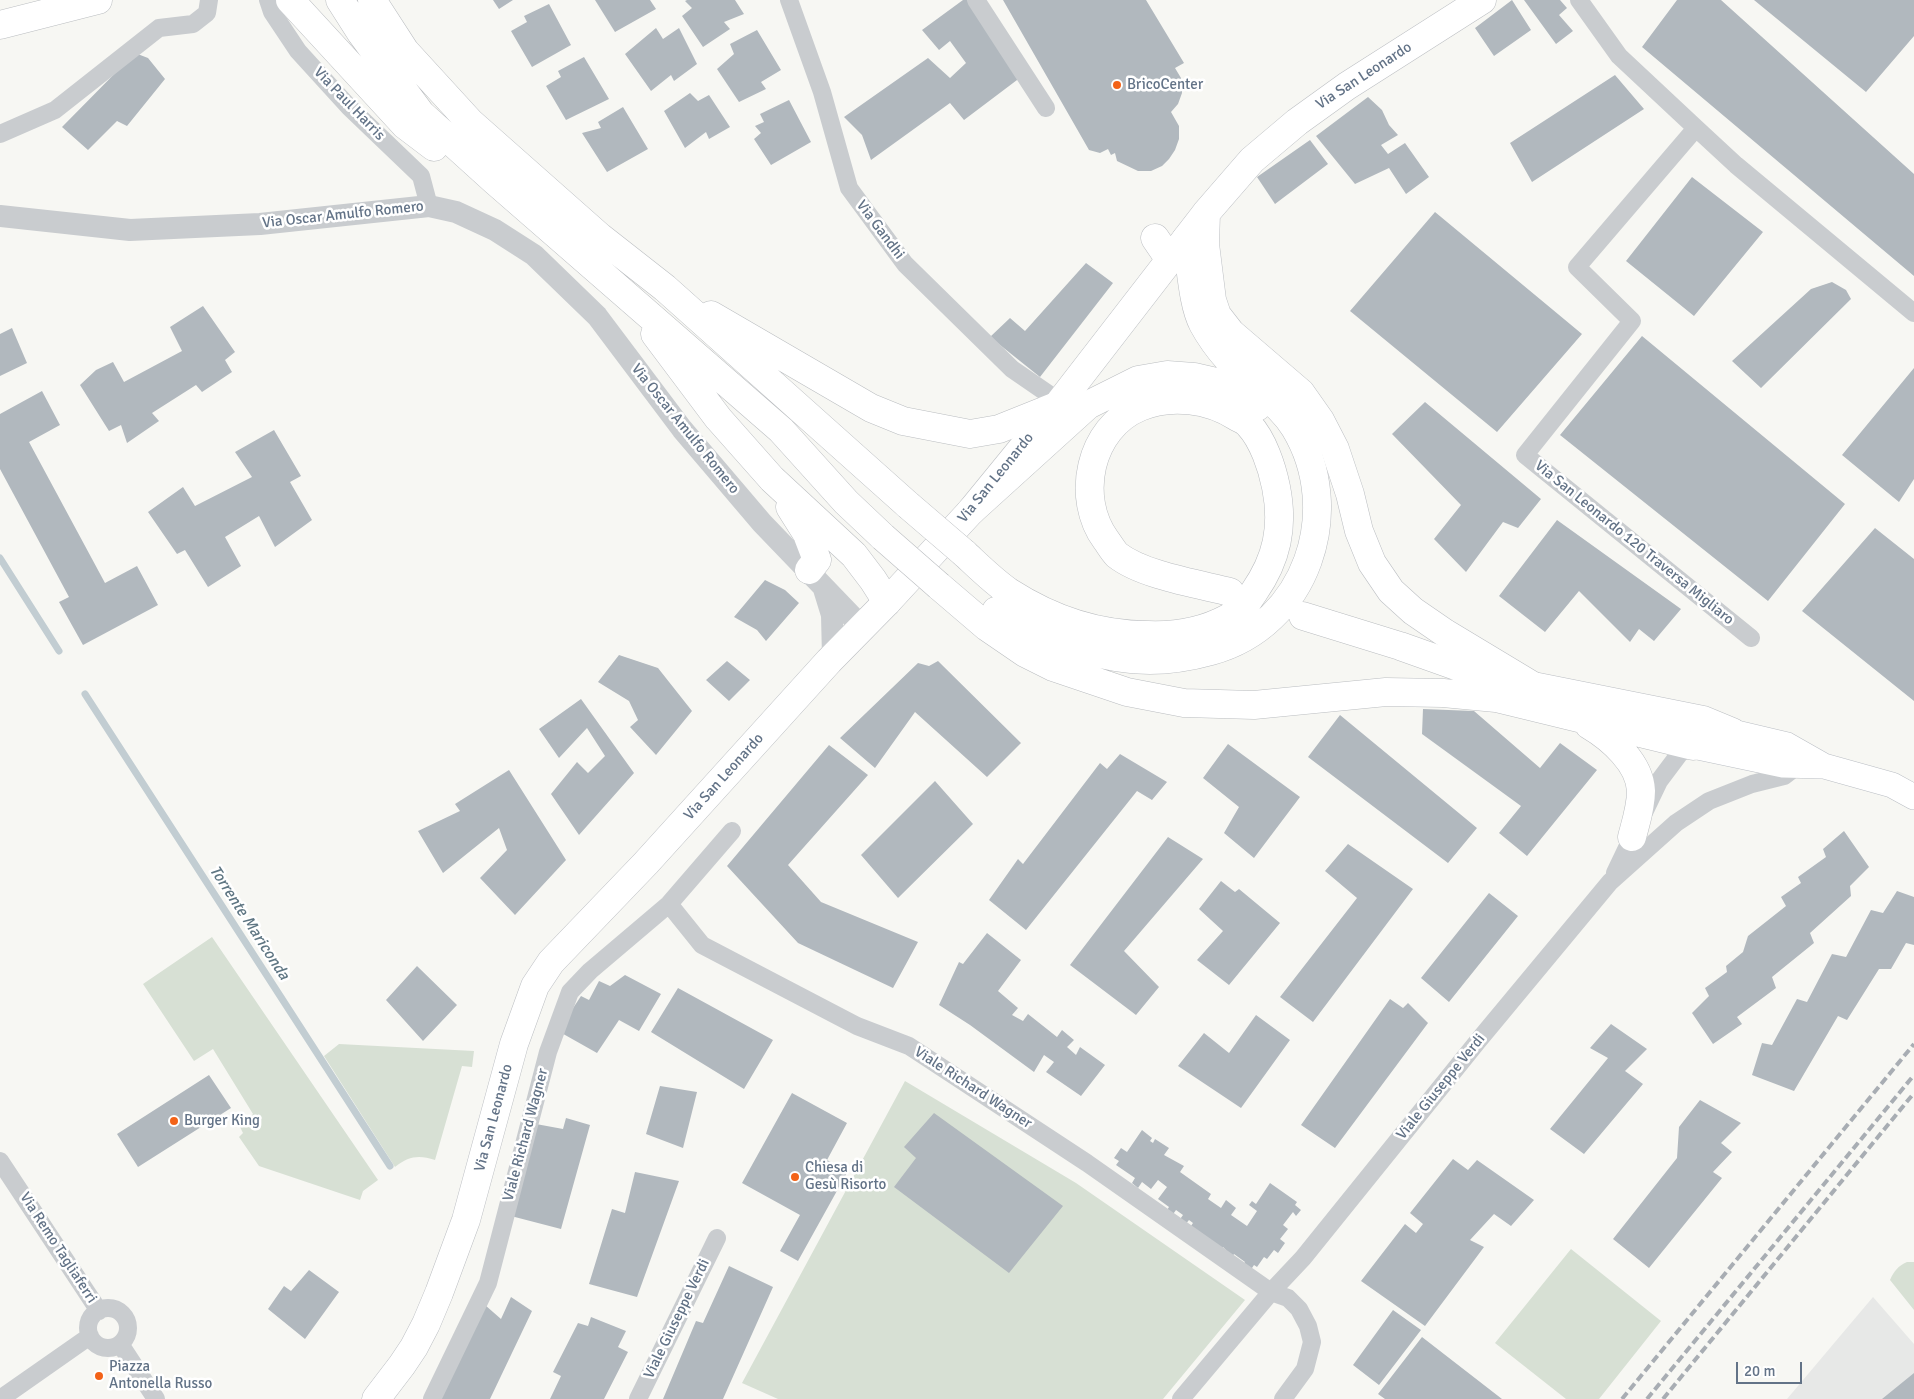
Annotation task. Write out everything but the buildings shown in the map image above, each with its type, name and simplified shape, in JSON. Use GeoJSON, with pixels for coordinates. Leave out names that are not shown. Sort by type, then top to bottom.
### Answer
{"type":"FeatureCollection","features":[{"type":"Feature","properties":{"kind":"main road"},"geometry":{"type":"LineString","coordinates":[[0,16],[34,0]]}},
{"type":"Feature","properties":{"kind":"main road"},"geometry":{"type":"LineString","coordinates":[[0,25],[98,0]]}},
{"type":"Feature","properties":{"kind":"main road"},"geometry":{"type":"LineString","coordinates":[[290,0],[405,125],[434,147],[494,181]]}},
{"type":"Feature","properties":{"kind":"main road"},"geometry":{"type":"LineString","coordinates":[[340,0],[421,114],[494,181],[781,430],[846,502],[894,523],[950,571],[987,627],[1025,653],[1053,667],[1127,692],[1184,703],[1254,704],[1386,692],[1443,693],[1496,698],[1693,746],[1783,765],[1824,766]]}},
{"type":"Feature","properties":{"kind":"main road"},"geometry":{"type":"LineString","coordinates":[[372,0],[405,51],[470,122],[600,237],[664,288],[894,523],[950,571],[975,597],[1025,630],[1053,641],[1096,654],[1138,661],[1184,659],[1226,648],[1255,631],[1275,614],[1299,583],[1310,560],[1317,510],[1315,482],[1308,457],[1296,429],[1281,408],[1228,360],[1215,345],[1202,322],[1196,302],[1170,246]]}},
{"type":"Feature","properties":{"kind":"main road"},"geometry":{"type":"LineString","coordinates":[[389,0],[405,51]]}},
{"type":"Feature","properties":{"kind":"main road","name":"Via San Leonardo"},"geometry":{"type":"LineString","coordinates":[[376,1399],[402,1365],[426,1324],[440,1293],[466,1220],[514,1044],[536,986],[551,962],[646,863],[833,657],[863,628],[971,511],[1057,404],[1170,246],[1206,213],[1245,153],[1297,122],[1347,86],[1482,0]]}},
{"type":"Feature","properties":{"kind":"main road"},"geometry":{"type":"LineString","coordinates":[[1206,213],[1206,244],[1212,300],[1217,315],[1231,332],[1301,393],[1320,420],[1335,449],[1350,494],[1359,531],[1372,563],[1391,591],[1413,611],[1445,633],[1533,686]]}},
{"type":"Feature","properties":{"kind":"main road"},"geometry":{"type":"LineString","coordinates":[[664,288],[871,408],[903,421],[970,434],[999,429],[1057,404]]}},
{"type":"Feature","properties":{"kind":"main road"},"geometry":{"type":"LineString","coordinates":[[633,302],[674,361],[718,418],[772,478],[854,555],[874,580],[887,602]]}},
{"type":"Feature","properties":{"kind":"main road"},"geometry":{"type":"LineString","coordinates":[[950,571],[1008,591],[1068,622],[1098,630],[1130,635],[1168,636],[1206,628],[1231,617],[1239,597],[1264,577],[1274,556],[1279,534],[1280,508],[1266,454],[1248,424],[1224,409],[1196,401],[1169,399],[1139,407],[1115,423],[1100,443],[1093,462],[1089,486],[1090,509],[1100,532],[1116,554],[1143,569],[1239,597],[1264,589],[1281,570],[1294,546],[1300,523],[1300,492],[1294,463],[1280,432],[1260,409],[1240,392],[1220,383],[1194,377],[1166,375],[1138,380],[1088,405],[971,511]]}},
{"type":"Feature","properties":{"kind":"main road"},"geometry":{"type":"LineString","coordinates":[[772,478],[806,534],[817,560],[816,578]]}},
{"type":"Feature","properties":{"kind":"main road"},"geometry":{"type":"LineString","coordinates":[[1303,616],[1400,646],[1490,678],[1703,720],[1732,732],[1787,745],[1824,766],[1892,785],[1914,797]]}},
{"type":"Feature","properties":{"kind":"main road"},"geometry":{"type":"LineString","coordinates":[[1572,716],[1610,738],[1631,764],[1638,778],[1641,789],[1640,807],[1632,837]]}},
{"type":"Feature","properties":{"kind":"main road"},"geometry":{"type":"LineString","coordinates":[[1693,746],[1732,732]]}},
{"type":"Feature","properties":{"kind":"main road","name":"Via San Leonardo"},"geometry":{"type":"LineString","coordinates":[[390,1399],[402,1365]]}},
{"type":"Feature","properties":{"kind":"street"},"geometry":{"type":"LineString","coordinates":[[0,134],[55,110],[160,28],[193,24],[207,12],[208,0]]}},
{"type":"Feature","properties":{"kind":"street","name":"Via Paul Harris"},"geometry":{"type":"LineString","coordinates":[[268,0],[272,12],[298,51],[349,107],[422,176],[429,206]]}},
{"type":"Feature","properties":{"kind":"street","name":"Via Gandhi"},"geometry":{"type":"LineString","coordinates":[[789,0],[822,92],[849,188],[905,264],[1012,369],[1057,404]]}},
{"type":"Feature","properties":{"kind":"street"},"geometry":{"type":"LineString","coordinates":[[976,0],[1046,108]]}},
{"type":"Feature","properties":{"kind":"street"},"geometry":{"type":"LineString","coordinates":[[1579,0],[1619,56],[1696,128],[1736,165],[1914,313]]}},
{"type":"Feature","properties":{"kind":"street","name":"Via San Leonardo 120 Traversa Migliaro"},"geometry":{"type":"LineString","coordinates":[[1696,128],[1578,267],[1632,321],[1525,455],[1751,638]]}},
{"type":"Feature","properties":{"kind":"street","name":"Via Oscar Amulfo Romero"},"geometry":{"type":"LineString","coordinates":[[0,216],[130,230],[260,224],[429,206],[456,212],[495,230],[534,255],[597,316],[682,429],[762,523],[863,628]]}},
{"type":"Feature","properties":{"kind":"street","name":"Via Oscar Amulfo Romero"},"geometry":{"type":"LineString","coordinates":[[816,578],[832,615],[833,657]]}},
{"type":"Feature","properties":{"kind":"street","name":"Viale Giuseppe Verdi"},"geometry":{"type":"LineString","coordinates":[[1610,882],[1659,781],[1680,753],[1693,746]]}},
{"type":"Feature","properties":{"kind":"street","name":"Viale Giuseppe Verdi"},"geometry":{"type":"LineString","coordinates":[[1181,1399],[1270,1292],[1303,1258],[1610,882],[1676,823],[1709,801],[1752,784],[1784,776],[1797,766]]}},
{"type":"Feature","properties":{"kind":"street","name":"Viale Richard Wagner"},"geometry":{"type":"LineString","coordinates":[[432,1399],[488,1283],[548,1052],[570,992],[590,971],[668,904],[732,831]]}},
{"type":"Feature","properties":{"kind":"street","name":"Viale Richard Wagner"},"geometry":{"type":"LineString","coordinates":[[668,904],[702,945],[857,1026],[909,1046],[1087,1163],[1270,1292]]}},
{"type":"Feature","properties":{"kind":"street","name":"Via Remo Tagliaferri"},"geometry":{"type":"LineString","coordinates":[[0,1161],[99,1310]]}},
{"type":"Feature","properties":{"kind":"street","name":"Viale Giuseppe Verdi"},"geometry":{"type":"LineString","coordinates":[[638,1399],[717,1238]]}},
{"type":"Feature","properties":{"kind":"street"},"geometry":{"type":"LineString","coordinates":[[1270,1292],[1288,1298],[1299,1309],[1308,1326],[1312,1342],[1305,1369],[1283,1399]]}},
{"type":"Feature","properties":{"kind":"street","name":"Via Remo Tagliaferri"},"geometry":{"type":"LineString","coordinates":[[90,1336],[89,1325],[91,1319],[99,1310],[104,1308],[116,1309],[128,1322],[127,1334],[120,1344]]}},
{"type":"Feature","properties":{"kind":"street"},"geometry":{"type":"LineString","coordinates":[[0,1399],[90,1336],[104,1347],[109,1348],[120,1344],[156,1399]]}},
{"type":"Feature","properties":{"kind":"shaded area"},"geometry":{"type":"Polygon","coordinates":[[[212,937],[378,1180],[363,1191],[360,1200],[259,1166],[239,1137],[243,1133],[240,1127],[253,1114],[213,1049],[194,1061],[143,984],[212,937]]]}},
{"type":"Feature","properties":{"kind":"shaded area"},"geometry":{"type":"Polygon","coordinates":[[[339,1044],[474,1051],[472,1067],[462,1066],[435,1160],[424,1157],[414,1158],[395,1167],[324,1056],[339,1044]]]}},
{"type":"Feature","properties":{"kind":"shaded area"},"geometry":{"type":"Polygon","coordinates":[[[905,1081],[1076,1183],[1245,1300],[1163,1399],[778,1399],[742,1383],[905,1081]]]}},
{"type":"Feature","properties":{"kind":"shaded area"},"geometry":{"type":"Polygon","coordinates":[[[1571,1249],[1661,1321],[1599,1399],[1566,1399],[1495,1343],[1571,1249]]]}},
{"type":"Feature","properties":{"kind":"shaded area"},"geometry":{"type":"Polygon","coordinates":[[[1907,1262],[1914,1262],[1914,1310],[1890,1280],[1897,1269],[1907,1262]]]}},
{"type":"Feature","properties":{"kind":"shaded area"},"geometry":{"type":"Polygon","coordinates":[[[1873,1297],[1914,1344],[1914,1399],[1787,1399],[1873,1297]]]}},
{"type":"Feature","properties":{"kind":"waterway","name":"Torrente Mariconda"},"geometry":{"type":"LineString","coordinates":[[0,558],[59,651]]}},
{"type":"Feature","properties":{"kind":"waterway","name":"Torrente Mariconda"},"geometry":{"type":"LineString","coordinates":[[85,694],[390,1166]]}},
{"type":"Feature","properties":{"kind":"railway"},"geometry":{"type":"LineString","coordinates":[[1622,1399],[1914,1044]]}},
{"type":"Feature","properties":{"kind":"railway"},"geometry":{"type":"LineString","coordinates":[[1647,1399],[1914,1075]]}},
{"type":"Feature","properties":{"kind":"railway"},"geometry":{"type":"LineString","coordinates":[[1663,1399],[1914,1093]]}},
{"type":"Feature","properties":{"kind":"place","name":"BricoCenter"},"geometry":{"type":"Point","coordinates":[1117,85]}},
{"type":"Feature","properties":{"kind":"place","name":"Burger King"},"geometry":{"type":"Point","coordinates":[174,1121]}},
{"type":"Feature","properties":{"kind":"place","name":"Chiesa di Gesù Risorto"},"geometry":{"type":"Point","coordinates":[795,1177]}},
{"type":"Feature","properties":{"kind":"place","name":"Piazza Antonella Russo"},"geometry":{"type":"Point","coordinates":[99,1376]}}]}
